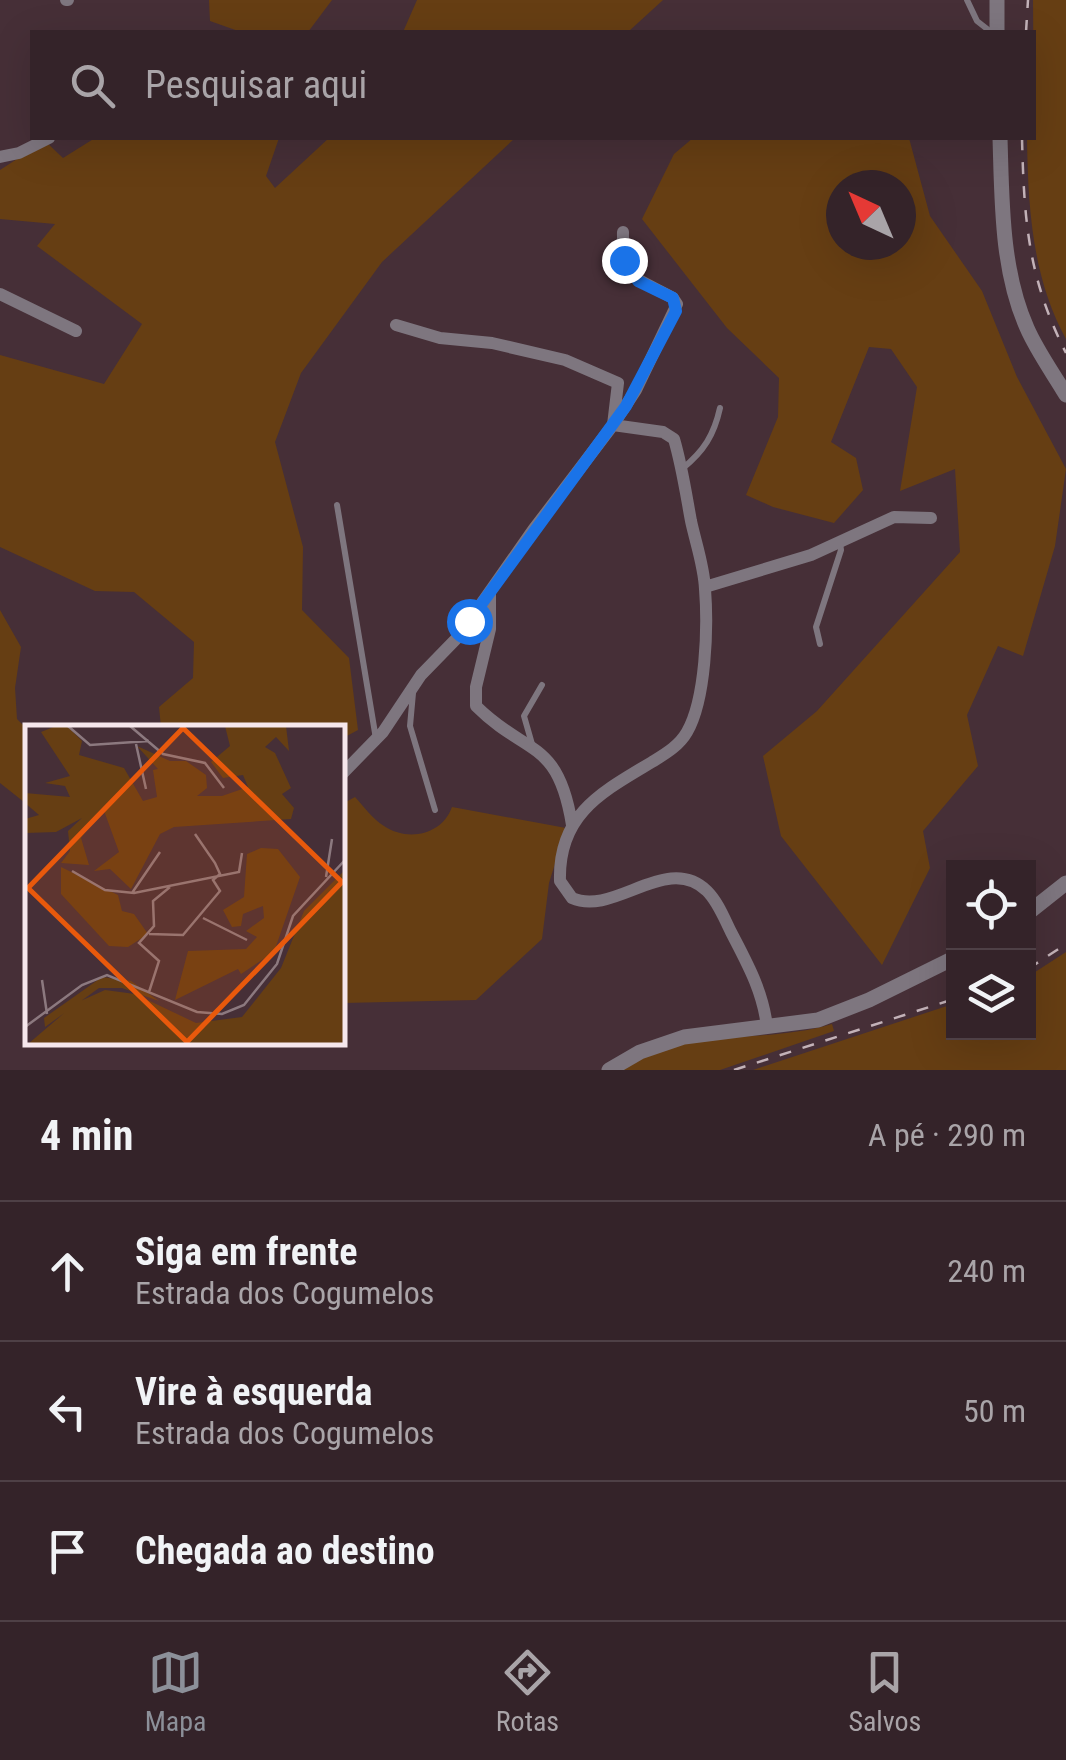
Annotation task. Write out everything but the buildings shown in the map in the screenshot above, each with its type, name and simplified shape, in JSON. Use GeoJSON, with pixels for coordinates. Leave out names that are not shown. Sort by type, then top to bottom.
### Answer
{"type":"FeatureCollection","features":[{"type":"Feature","properties":{"kind":"street"},"geometry":{"type":"LineString","coordinates":[[994,30],[997,0]]}},
{"type":"Feature","properties":{"kind":"street"},"geometry":{"type":"LineString","coordinates":[[0,158],[45,140]]}},
{"type":"Feature","properties":{"kind":"street"},"geometry":{"type":"LineString","coordinates":[[1000,140],[1006,242],[1018,306],[1034,342],[1066,395]]}},
{"type":"Feature","properties":{"kind":"street"},"geometry":{"type":"LineString","coordinates":[[345,771],[376,740],[413,687],[458,637],[636,390],[677,304],[632,276],[624,260],[623,232]]}},
{"type":"Feature","properties":{"kind":"street"},"geometry":{"type":"LineString","coordinates":[[0,294],[76,332]]}},
{"type":"Feature","properties":{"kind":"street"},"geometry":{"type":"LineString","coordinates":[[396,325],[440,338],[492,343],[565,360],[618,382],[613,425]]}},
{"type":"Feature","properties":{"kind":"street"},"geometry":{"type":"LineString","coordinates":[[613,425],[671,436],[705,587],[703,661],[687,732],[670,751],[598,793],[572,825],[560,881],[566,892],[582,902],[672,880],[697,883],[718,906],[748,966],[760,991],[767,1027]]}},
{"type":"Feature","properties":{"kind":"street"},"geometry":{"type":"LineString","coordinates":[[705,587],[786,564],[894,517],[931,518]]}},
{"type":"Feature","properties":{"kind":"street"},"geometry":{"type":"LineString","coordinates":[[490,592],[490,629],[476,688],[476,706],[543,754],[562,782],[572,825]]}},
{"type":"Feature","properties":{"kind":"street"},"geometry":{"type":"LineString","coordinates":[[1036,906],[1066,883]]}},
{"type":"Feature","properties":{"kind":"street"},"geometry":{"type":"LineString","coordinates":[[609,1070],[666,1042],[818,1020],[946,962]]}},
{"type":"Feature","properties":{"kind":"lane"},"geometry":{"type":"LineString","coordinates":[[967,0],[976,21],[991,30]]}},
{"type":"Feature","properties":{"kind":"lane"},"geometry":{"type":"LineString","coordinates":[[681,470],[702,452],[720,408]]}},
{"type":"Feature","properties":{"kind":"lane"},"geometry":{"type":"LineString","coordinates":[[337,505],[376,740]]}},
{"type":"Feature","properties":{"kind":"lane"},"geometry":{"type":"LineString","coordinates":[[820,644],[816,627],[841,550],[839,542]]}},
{"type":"Feature","properties":{"kind":"lane"},"geometry":{"type":"LineString","coordinates":[[532,745],[524,716],[542,685]]}},
{"type":"Feature","properties":{"kind":"lane"},"geometry":{"type":"LineString","coordinates":[[413,687],[410,726],[435,810]]}},
{"type":"Feature","properties":{"kind":"shaded area"},"geometry":{"type":"Polygon","coordinates":[[[209,0],[332,0],[310,30],[235,30],[210,21],[209,0]]]}},
{"type":"Feature","properties":{"kind":"shaded area"},"geometry":{"type":"Polygon","coordinates":[[[417,0],[663,0],[630,30],[404,30],[417,0]]]}},
{"type":"Feature","properties":{"kind":"shaded area"},"geometry":{"type":"Polygon","coordinates":[[[1033,0],[1066,0],[1066,339],[1046,291],[1031,216],[1027,140],[1036,140],[1033,0]]]}},
{"type":"Feature","properties":{"kind":"shaded area"},"geometry":{"type":"Polygon","coordinates":[[[92,140],[278,140],[266,176],[275,188],[327,140],[513,140],[382,262],[301,373],[275,442],[303,547],[302,610],[349,658],[358,730],[345,737],[345,725],[161,725],[159,707],[193,678],[194,642],[134,592],[95,591],[0,547],[0,355],[104,384],[142,324],[37,246],[55,224],[0,219],[0,170],[45,141],[63,158],[92,140]]]}},
{"type":"Feature","properties":{"kind":"shaded area"},"geometry":{"type":"Polygon","coordinates":[[[691,140],[910,140],[930,216],[982,291],[1017,377],[1066,469],[1055,546],[1023,656],[998,646],[967,715],[978,766],[923,831],[930,868],[882,965],[781,836],[763,756],[817,711],[960,552],[955,469],[900,491],[917,387],[891,349],[869,347],[831,442],[856,458],[863,490],[834,523],[773,507],[746,495],[778,417],[779,378],[727,328],[642,219],[674,154],[691,140]]]}},
{"type":"Feature","properties":{"kind":"shaded area"},"geometry":{"type":"Polygon","coordinates":[[[0,610],[21,647],[15,688],[17,719],[25,727],[25,813],[24,802],[0,783],[0,610]]]}},
{"type":"Feature","properties":{"kind":"shaded area"},"geometry":{"type":"Polygon","coordinates":[[[355,797],[380,823],[403,834],[432,830],[452,807],[566,828],[549,883],[542,939],[476,1000],[345,1003],[345,802],[355,797]]]}},
{"type":"Feature","properties":{"kind":"shaded area"},"geometry":{"type":"Polygon","coordinates":[[[1066,952],[1066,1070],[753,1070],[946,1006],[946,1040],[1036,1040],[1036,971],[1066,952]]]}},
{"type":"Feature","properties":{"kind":"shaded area"},"geometry":{"type":"Polygon","coordinates":[[[832,1024],[834,1031],[720,1070],[621,1070],[670,1046],[832,1024]]]}},
{"type":"Feature","properties":{"kind":"railway"},"geometry":{"type":"LineString","coordinates":[[1026,30],[1028,0]]}},
{"type":"Feature","properties":{"kind":"railway"},"geometry":{"type":"LineString","coordinates":[[1022,140],[1030,248],[1043,299],[1066,353]]}},
{"type":"Feature","properties":{"kind":"railway"},"geometry":{"type":"LineString","coordinates":[[1036,964],[1066,944]]}},
{"type":"Feature","properties":{"kind":"railway"},"geometry":{"type":"LineString","coordinates":[[734,1070],[946,1002]]}},
{"type":"Feature","properties":{"kind":"route"},"geometry":{"type":"LineString","coordinates":[[469,621],[626,406],[676,311],[673,298],[638,281],[626,269],[624,260]]}}]}
